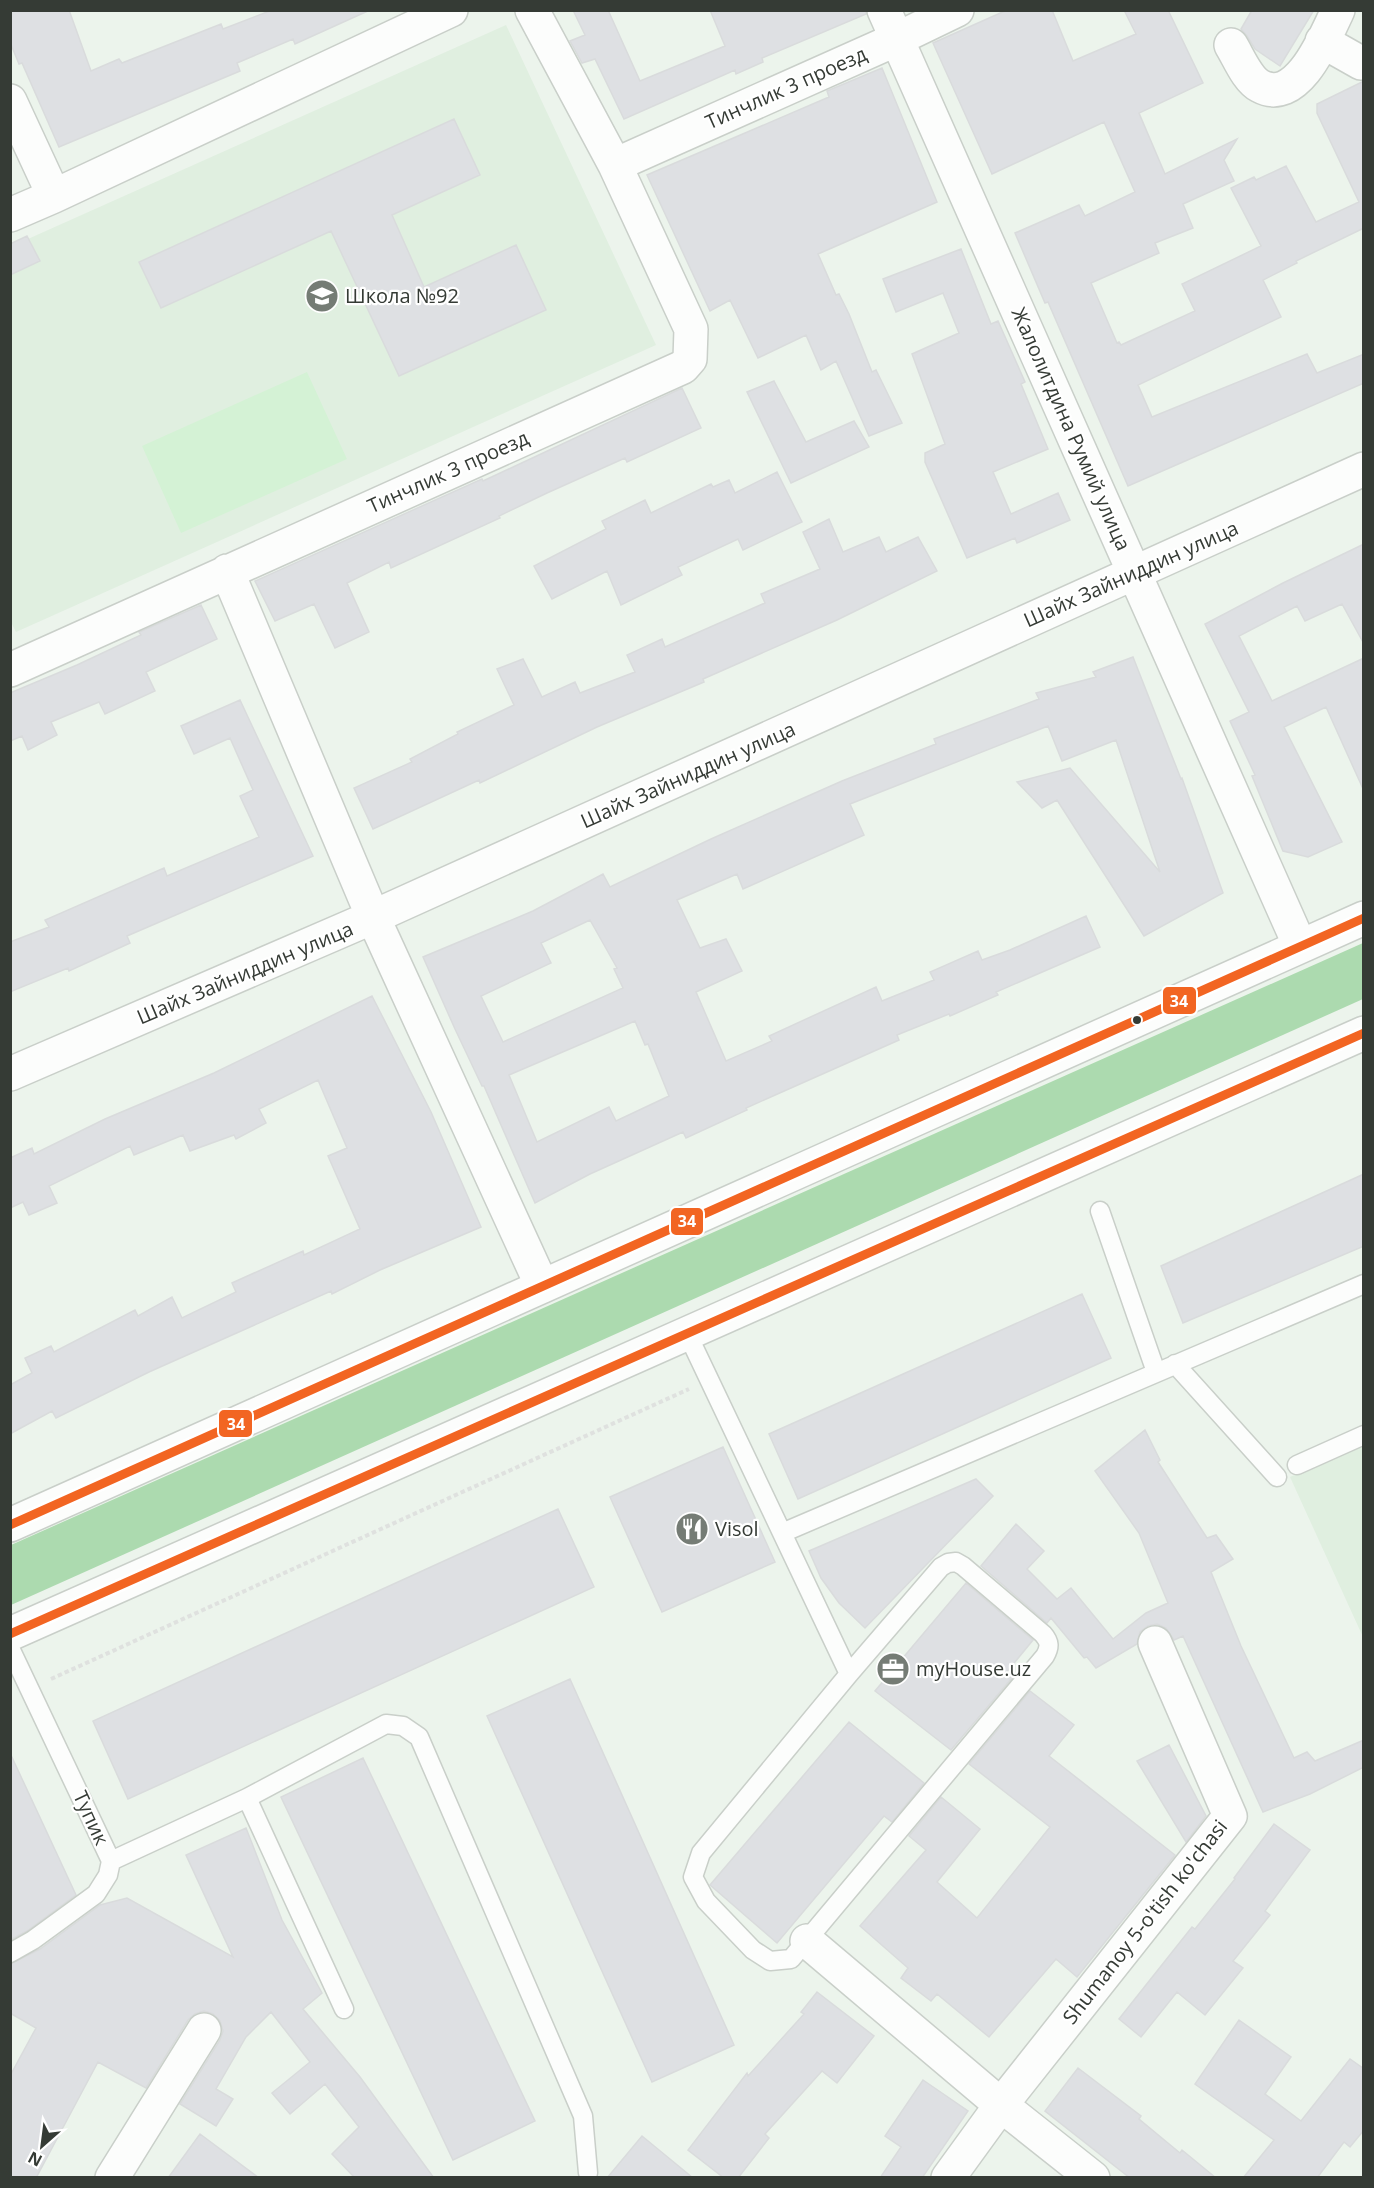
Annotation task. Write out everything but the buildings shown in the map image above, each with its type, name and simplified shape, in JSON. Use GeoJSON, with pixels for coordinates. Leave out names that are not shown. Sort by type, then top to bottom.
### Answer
{"type":"FeatureCollection","features":[{"type":"Feature","properties":{"kind":"main road"},"geometry":{"type":"LineString","coordinates":[[10,215],[451,10]]}},
{"type":"Feature","properties":{"kind":"main road","name":"Тинчлик 3 проезд"},"geometry":{"type":"LineString","coordinates":[[10,670],[683,367],[690,359],[691,328],[615,165],[532,10]]}},
{"type":"Feature","properties":{"kind":"main road","name":"Тинчлик 3 проезд"},"geometry":{"type":"LineString","coordinates":[[615,165],[891,25],[957,10]]}},
{"type":"Feature","properties":{"kind":"main road"},"geometry":{"type":"LineString","coordinates":[[1231,45],[1252,79],[1260,86],[1271,90],[1282,89],[1301,77],[1338,10]]}},
{"type":"Feature","properties":{"kind":"main road","name":"Жалолитдина Румий улица"},"geometry":{"type":"LineString","coordinates":[[891,25],[1300,946]]}},
{"type":"Feature","properties":{"kind":"main road"},"geometry":{"type":"LineString","coordinates":[[1322,41],[1361,63],[1364,62]]}},
{"type":"Feature","properties":{"kind":"main road"},"geometry":{"type":"LineString","coordinates":[[10,101],[54,196]]}},
{"type":"Feature","properties":{"kind":"main road","name":"Шайх Зайниддин улица"},"geometry":{"type":"LineString","coordinates":[[10,1074],[373,917],[1364,469]]}},
{"type":"Feature","properties":{"kind":"main road"},"geometry":{"type":"LineString","coordinates":[[227,571],[373,917],[542,1286]]}},
{"type":"Feature","properties":{"kind":"main road"},"geometry":{"type":"LineString","coordinates":[[10,1525],[1364,918]]}},
{"type":"Feature","properties":{"kind":"main road"},"geometry":{"type":"LineString","coordinates":[[10,1634],[1364,1033]]}},
{"type":"Feature","properties":{"kind":"main road","name":"Shumanoy 5-o'tish ko'chasi"},"geometry":{"type":"LineString","coordinates":[[948,2178],[1001,2105],[1230,1816],[1155,1643]]}},
{"type":"Feature","properties":{"kind":"main road"},"geometry":{"type":"LineString","coordinates":[[807,1941],[1001,2105],[1093,2178]]}},
{"type":"Feature","properties":{"kind":"main road"},"geometry":{"type":"LineString","coordinates":[[112,2178],[204,2030]]}},
{"type":"Feature","properties":{"kind":"lane"},"geometry":{"type":"LineString","coordinates":[[1100,1211],[1156,1372]]}},
{"type":"Feature","properties":{"kind":"lane"},"geometry":{"type":"LineString","coordinates":[[782,1533],[1364,1284]]}},
{"type":"Feature","properties":{"kind":"lane"},"geometry":{"type":"LineString","coordinates":[[687,1333],[849,1674]]}},
{"type":"Feature","properties":{"kind":"lane"},"geometry":{"type":"LineString","coordinates":[[1175,1364],[1277,1477]]}},
{"type":"Feature","properties":{"kind":"lane"},"geometry":{"type":"LineString","coordinates":[[1297,1466],[1364,1435]]}},
{"type":"Feature","properties":{"kind":"lane"},"geometry":{"type":"LineString","coordinates":[[956,1562],[963,1566],[1049,1641],[1049,1649],[1045,1656],[807,1941],[791,1959],[770,1961],[753,1950],[706,1900],[693,1877],[701,1853],[849,1674],[941,1567],[948,1563],[956,1562]]}},
{"type":"Feature","properties":{"kind":"lane","name":"Тупик"},"geometry":{"type":"LineString","coordinates":[[10,1648],[111,1861],[108,1875],[96,1894],[33,1940],[10,1953]]}},
{"type":"Feature","properties":{"kind":"lane"},"geometry":{"type":"LineString","coordinates":[[111,1861],[247,1798],[386,1724],[403,1726],[419,1737],[583,2116],[588,2173]]}},
{"type":"Feature","properties":{"kind":"lane"},"geometry":{"type":"LineString","coordinates":[[247,1798],[344,2010]]}},
{"type":"Feature","properties":{"kind":"path"},"geometry":{"type":"LineString","coordinates":[[30,1689],[709,1380]]}},
{"type":"Feature","properties":{"kind":"shaded area","name":"Школа №92"},"geometry":{"type":"Polygon","coordinates":[[[506,25],[656,345],[16,632],[10,620],[10,247],[506,25]]]}},
{"type":"Feature","properties":{"kind":"shaded area"},"geometry":{"type":"Polygon","coordinates":[[[1363,1445],[1363,1637],[1290,1477],[1363,1445]]]}},
{"type":"Feature","properties":{"kind":"green space"},"geometry":{"type":"Polygon","coordinates":[[[307,372],[347,459],[181,533],[142,446],[307,372]]]}},
{"type":"Feature","properties":{"kind":"green space"},"geometry":{"type":"Polygon","coordinates":[[[1363,943],[1363,999],[11,1605],[11,1545],[1363,943]]]}},
{"type":"Feature","properties":{"kind":"transit line","name":"34"},"geometry":{"type":"LineString","coordinates":[[10,1525],[1364,918]]}},
{"type":"Feature","properties":{"kind":"transit line","name":"34"},"geometry":{"type":"LineString","coordinates":[[10,1634],[1364,1033]]}},
{"type":"Feature","properties":{"kind":"place","name":"Школа №92"},"geometry":{"type":"Point","coordinates":[322,296]}},
{"type":"Feature","properties":{"kind":"place","name":"Visol"},"geometry":{"type":"Point","coordinates":[692,1529]}},
{"type":"Feature","properties":{"kind":"place","name":"myHouse.uz"},"geometry":{"type":"Point","coordinates":[893,1669]}}]}
